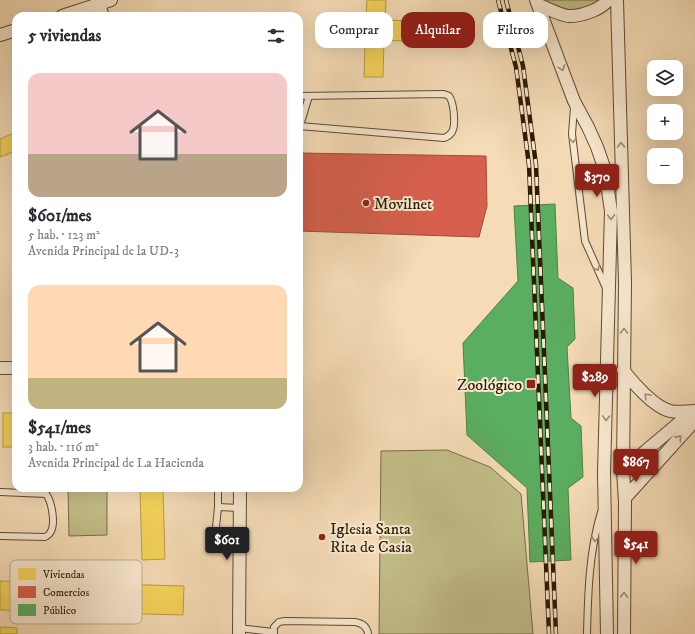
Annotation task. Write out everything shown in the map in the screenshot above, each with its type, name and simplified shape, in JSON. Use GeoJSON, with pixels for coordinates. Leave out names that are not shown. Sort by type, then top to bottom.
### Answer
{"type":"FeatureCollection","features":[{"type":"Feature","properties":{"kind":"street"},"geometry":{"type":"LineString","coordinates":[[72,12],[98,2],[112,0]]}},
{"type":"Feature","properties":{"kind":"street"},"geometry":{"type":"LineString","coordinates":[[537,2],[570,17],[592,11],[605,4],[608,0]]}},
{"type":"Feature","properties":{"kind":"street"},"geometry":{"type":"LineString","coordinates":[[617,0],[625,282],[623,370],[623,470],[625,498],[624,634]]}},
{"type":"Feature","properties":{"kind":"street"},"geometry":{"type":"LineString","coordinates":[[98,2],[102,12]]}},
{"type":"Feature","properties":{"kind":"street"},"geometry":{"type":"LineString","coordinates":[[537,2],[574,101],[588,127],[605,170],[611,211],[610,295],[604,473],[607,634]]}},
{"type":"Feature","properties":{"kind":"street"},"geometry":{"type":"LineString","coordinates":[[0,35],[12,31]]}},
{"type":"Feature","properties":{"kind":"street"},"geometry":{"type":"LineString","coordinates":[[0,368],[12,368]]}},
{"type":"Feature","properties":{"kind":"street"},"geometry":{"type":"LineString","coordinates":[[623,370],[636,385],[660,407],[670,412],[695,412]]}},
{"type":"Feature","properties":{"kind":"street"},"geometry":{"type":"LineString","coordinates":[[604,473],[623,470],[680,422],[695,412]]}},
{"type":"Feature","properties":{"kind":"street"},"geometry":{"type":"LineString","coordinates":[[605,501],[625,498],[691,425],[695,417]]}},
{"type":"Feature","properties":{"kind":"street"},"geometry":{"type":"LineString","coordinates":[[239,631],[240,492]]}},
{"type":"Feature","properties":{"kind":"lane"},"geometry":{"type":"LineString","coordinates":[[303,96],[444,94],[450,96],[453,101],[452,132],[444,138],[303,126]]}},
{"type":"Feature","properties":{"kind":"lane"},"geometry":{"type":"LineString","coordinates":[[303,114],[309,96]]}},
{"type":"Feature","properties":{"kind":"lane"},"geometry":{"type":"LineString","coordinates":[[574,101],[572,134],[585,241],[610,295]]}},
{"type":"Feature","properties":{"kind":"lane"},"geometry":{"type":"LineString","coordinates":[[0,492],[46,494],[52,507],[50,533],[45,537],[0,536]]}},
{"type":"Feature","properties":{"kind":"lane"},"geometry":{"type":"LineString","coordinates":[[214,547],[218,492]]}},
{"type":"Feature","properties":{"kind":"lane"},"geometry":{"type":"LineString","coordinates":[[587,634],[588,586],[597,526],[605,501]]}},
{"type":"Feature","properties":{"kind":"lane"},"geometry":{"type":"LineString","coordinates":[[218,507],[240,508]]}},
{"type":"Feature","properties":{"kind":"lane"},"geometry":{"type":"LineString","coordinates":[[239,631],[273,633],[276,625],[285,621],[355,622],[361,623],[365,626],[368,630],[368,634]]}},
{"type":"Feature","properties":{"kind":"shaded area"},"geometry":{"type":"Polygon","coordinates":[[[536,0],[608,0],[570,17],[536,0]]]}},
{"type":"Feature","properties":{"kind":"shaded area"},"geometry":{"type":"Polygon","coordinates":[[[447,450],[490,467],[521,494],[533,634],[379,634],[381,451],[447,450]]]}},
{"type":"Feature","properties":{"kind":"shaded area"},"geometry":{"type":"Polygon","coordinates":[[[68,492],[107,492],[107,535],[69,536],[68,492]]]}},
{"type":"Feature","properties":{"kind":"building: Viviendas"},"geometry":{"type":"Polygon","coordinates":[[[367,0],[386,0],[385,12],[366,12],[367,0]]]}},
{"type":"Feature","properties":{"kind":"building: Viviendas"},"geometry":{"type":"Polygon","coordinates":[[[393,20],[401,20],[401,41],[393,41],[393,20]]]}},
{"type":"Feature","properties":{"kind":"building: Viviendas"},"geometry":{"type":"Polygon","coordinates":[[[365,48],[384,48],[383,77],[364,77],[365,48]]]}},
{"type":"Feature","properties":{"kind":"building: Viviendas"},"geometry":{"type":"Polygon","coordinates":[[[12,134],[12,152],[0,157],[0,139],[12,134]]]}},
{"type":"Feature","properties":{"kind":"building: Viviendas"},"geometry":{"type":"Polygon","coordinates":[[[3,413],[12,413],[12,447],[3,447],[3,413]]]}},
{"type":"Feature","properties":{"kind":"building: Viviendas"},"geometry":{"type":"Polygon","coordinates":[[[140,492],[163,492],[165,559],[142,560],[140,492]]]}},
{"type":"Feature","properties":{"kind":"building: Viviendas"},"geometry":{"type":"Polygon","coordinates":[[[0,581],[10,581],[10,610],[0,610],[0,581]]]}},
{"type":"Feature","properties":{"kind":"building: Viviendas"},"geometry":{"type":"Polygon","coordinates":[[[142,585],[184,586],[183,615],[142,614],[142,585]]]}},
{"type":"Feature","properties":{"kind":"building: Viviendas"},"geometry":{"type":"Polygon","coordinates":[[[0,627],[17,628],[17,634],[0,634],[0,627]]]}},
{"type":"Feature","properties":{"kind":"building: Comercios"},"geometry":{"type":"Polygon","coordinates":[[[303,153],[486,156],[487,206],[479,237],[303,231],[303,153]]]}},
{"type":"Feature","properties":{"kind":"building: Público"},"geometry":{"type":"Polygon","coordinates":[[[555,204],[558,278],[573,288],[575,339],[567,347],[571,418],[581,426],[583,477],[568,488],[571,560],[530,562],[527,488],[467,435],[463,343],[518,281],[514,206],[555,204]]]}},
{"type":"Feature","properties":{"kind":"railway"},"geometry":{"type":"LineString","coordinates":[[498,0],[516,67],[529,165],[549,634]]}},
{"type":"Feature","properties":{"kind":"railway"},"geometry":{"type":"LineString","coordinates":[[506,0],[523,66],[536,165],[556,634]]}},
{"type":"Feature","properties":{"kind":"place","name":"Movilnet"},"geometry":{"type":"Point","coordinates":[366,203]}},
{"type":"Feature","properties":{"kind":"place","name":"Zoológico"},"geometry":{"type":"Point","coordinates":[531,384]}},
{"type":"Feature","properties":{"kind":"place","name":"Iglesia Santa Rita de Casia"},"geometry":{"type":"Point","coordinates":[322,537]}}]}
